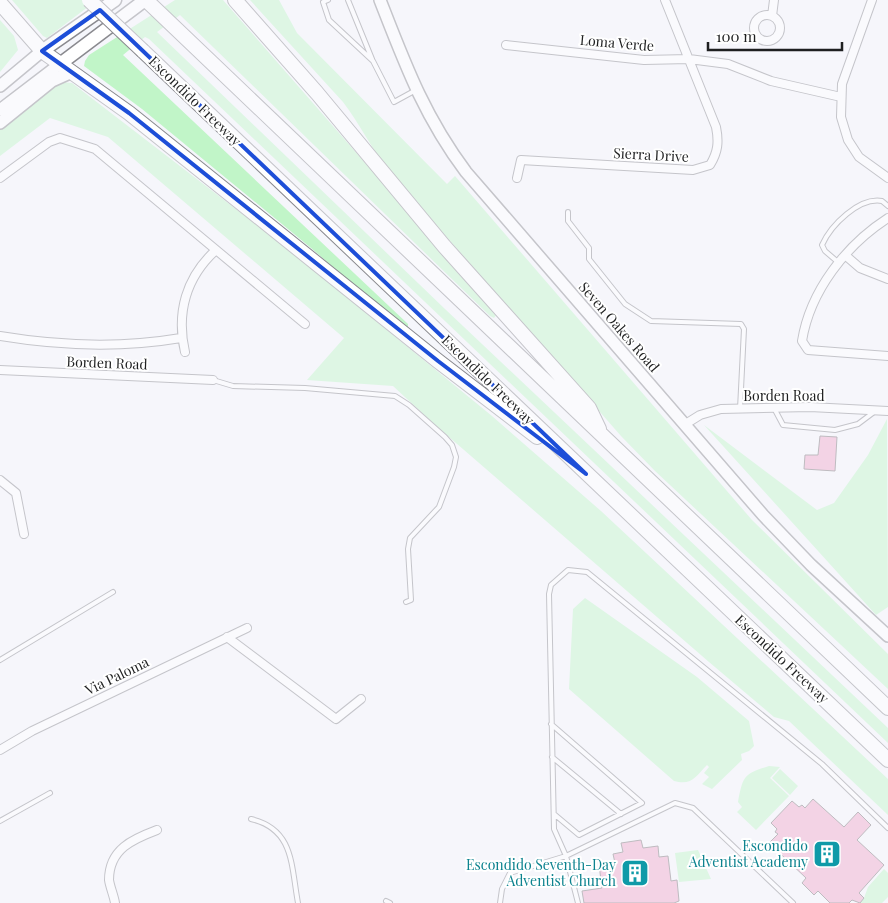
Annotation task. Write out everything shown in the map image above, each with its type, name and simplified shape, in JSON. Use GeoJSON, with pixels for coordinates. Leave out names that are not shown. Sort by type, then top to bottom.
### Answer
{"type":"FeatureCollection","features":[{"type":"Feature","properties":{"kind":"highway","name":"Escondido Freeway"},"geometry":{"type":"LineString","coordinates":[[89,0],[888,760]]}},
{"type":"Feature","properties":{"kind":"highway"},"geometry":{"type":"LineString","coordinates":[[145,0],[888,708]]}},
{"type":"Feature","properties":{"kind":"highway"},"geometry":{"type":"LineString","coordinates":[[235,0],[317,93],[444,246],[589,408],[601,435]]}},
{"type":"Feature","properties":{"kind":"highway"},"geometry":{"type":"LineString","coordinates":[[0,3],[42,51],[129,113],[438,361],[586,474]]}},
{"type":"Feature","properties":{"kind":"main road"},"geometry":{"type":"LineString","coordinates":[[42,51],[115,0]]}},
{"type":"Feature","properties":{"kind":"main road"},"geometry":{"type":"LineString","coordinates":[[66,68],[145,0]]}},
{"type":"Feature","properties":{"kind":"street","name":"Seven Oakes Road"},"geometry":{"type":"LineString","coordinates":[[380,0],[416,90],[442,138],[466,172],[684,425],[811,565],[888,636]]}},
{"type":"Feature","properties":{"kind":"street","name":"Sierra Drive"},"geometry":{"type":"LineString","coordinates":[[517,178],[521,160],[693,170],[710,165],[716,154],[718,139],[716,127],[665,0]]}},
{"type":"Feature","properties":{"kind":"street"},"geometry":{"type":"LineString","coordinates":[[772,16],[774,0]]}},
{"type":"Feature","properties":{"kind":"street"},"geometry":{"type":"LineString","coordinates":[[872,0],[856,41],[841,97],[841,117],[848,140],[859,157],[888,178]]}},
{"type":"Feature","properties":{"kind":"street","name":"Loma Verde"},"geometry":{"type":"LineString","coordinates":[[506,45],[644,60],[689,59],[728,64],[771,81],[841,97]]}},
{"type":"Feature","properties":{"kind":"street"},"geometry":{"type":"LineString","coordinates":[[0,86],[42,51]]}},
{"type":"Feature","properties":{"kind":"street"},"geometry":{"type":"LineString","coordinates":[[0,110],[66,68]]}},
{"type":"Feature","properties":{"kind":"street"},"geometry":{"type":"LineString","coordinates":[[0,123],[66,68]]}},
{"type":"Feature","properties":{"kind":"street"},"geometry":{"type":"LineString","coordinates":[[0,178],[49,142],[60,138],[95,148],[110,159],[171,214],[304,324]]}},
{"type":"Feature","properties":{"kind":"street"},"geometry":{"type":"LineString","coordinates":[[888,218],[870,229],[845,255],[814,300],[805,321],[802,341],[808,350],[888,356]]}},
{"type":"Feature","properties":{"kind":"street"},"geometry":{"type":"LineString","coordinates":[[184,352],[181,312],[190,282],[216,250]]}},
{"type":"Feature","properties":{"kind":"street"},"geometry":{"type":"LineString","coordinates":[[845,255],[860,268],[888,279]]}},
{"type":"Feature","properties":{"kind":"street"},"geometry":{"type":"LineString","coordinates":[[0,336],[103,345],[145,344],[182,338]]}},
{"type":"Feature","properties":{"kind":"street","name":"Borden Road"},"geometry":{"type":"LineString","coordinates":[[0,370],[213,380]]}},
{"type":"Feature","properties":{"kind":"street","name":"Borden Road"},"geometry":{"type":"LineString","coordinates":[[684,425],[700,416],[721,409],[810,407],[888,411]]}},
{"type":"Feature","properties":{"kind":"street"},"geometry":{"type":"LineString","coordinates":[[0,480],[16,493],[24,534]]}},
{"type":"Feature","properties":{"kind":"street","name":"Via Paloma"},"geometry":{"type":"LineString","coordinates":[[0,750],[32,731],[246,628]]}},
{"type":"Feature","properties":{"kind":"street"},"geometry":{"type":"LineString","coordinates":[[227,637],[336,719],[361,699]]}},
{"type":"Feature","properties":{"kind":"street"},"geometry":{"type":"LineString","coordinates":[[116,903],[109,880],[114,860],[120,850],[130,841],[157,830]]}},
{"type":"Feature","properties":{"kind":"lane"},"geometry":{"type":"LineString","coordinates":[[328,0],[322,2],[329,20],[373,61]]}},
{"type":"Feature","properties":{"kind":"lane"},"geometry":{"type":"LineString","coordinates":[[348,0],[373,61],[394,102],[416,90]]}},
{"type":"Feature","properties":{"kind":"lane"},"geometry":{"type":"LineString","coordinates":[[840,263],[825,251],[822,245],[836,224],[868,202],[882,201],[888,206]]}},
{"type":"Feature","properties":{"kind":"lane"},"geometry":{"type":"LineString","coordinates":[[568,212],[568,221],[589,248],[589,259],[626,304],[651,320],[741,324],[744,329],[740,408]]}},
{"type":"Feature","properties":{"kind":"lane"},"geometry":{"type":"LineString","coordinates":[[213,380],[233,386],[305,388],[395,396],[409,404],[452,446],[456,456],[454,467],[439,507],[410,538],[408,548],[411,600],[406,602]]}},
{"type":"Feature","properties":{"kind":"lane"},"geometry":{"type":"LineString","coordinates":[[774,408],[783,425],[835,430],[858,424],[875,410]]}},
{"type":"Feature","properties":{"kind":"lane"},"geometry":{"type":"LineString","coordinates":[[578,903],[566,856],[554,829],[548,594],[551,585],[568,570],[587,572],[822,764],[888,828]]}},
{"type":"Feature","properties":{"kind":"lane"},"geometry":{"type":"LineString","coordinates":[[0,660],[113,592]]}},
{"type":"Feature","properties":{"kind":"lane"},"geometry":{"type":"LineString","coordinates":[[552,724],[642,804],[580,835],[554,814]]}},
{"type":"Feature","properties":{"kind":"lane"},"geometry":{"type":"LineString","coordinates":[[552,757],[621,814]]}},
{"type":"Feature","properties":{"kind":"lane"},"geometry":{"type":"LineString","coordinates":[[0,820],[50,793]]}},
{"type":"Feature","properties":{"kind":"lane"},"geometry":{"type":"LineString","coordinates":[[500,903],[502,889],[510,873],[566,856],[675,803],[685,804],[693,808],[793,903]]}},
{"type":"Feature","properties":{"kind":"lane"},"geometry":{"type":"LineString","coordinates":[[251,819],[266,823],[280,834],[287,849],[298,903]]}},
{"type":"Feature","properties":{"kind":"highlighted area"},"geometry":{"type":"Polygon","coordinates":[[[100,10],[586,474],[438,361],[129,113],[42,51],[100,10]]]}},
{"type":"Feature","properties":{"kind":"green space"},"geometry":{"type":"Polygon","coordinates":[[[12,0],[97,0],[47,38],[43,36],[12,0]]]}},
{"type":"Feature","properties":{"kind":"green space"},"geometry":{"type":"Polygon","coordinates":[[[175,0],[223,0],[497,314],[494,318],[180,15],[157,32],[445,309],[888,728],[888,743],[149,39],[145,37],[123,55],[408,324],[408,327],[401,326],[311,248],[142,109],[84,66],[89,55],[175,0]]]}},
{"type":"Feature","properties":{"kind":"green space"},"geometry":{"type":"Polygon","coordinates":[[[250,0],[279,0],[297,33],[447,184],[455,176],[752,520],[888,654],[888,689],[655,471],[621,436],[387,169],[343,102],[250,0]]]}},
{"type":"Feature","properties":{"kind":"green space"},"geometry":{"type":"Polygon","coordinates":[[[0,20],[14,36],[18,50],[0,72],[0,20]]]}},
{"type":"Feature","properties":{"kind":"green space"},"geometry":{"type":"Polygon","coordinates":[[[61,82],[72,83],[293,253],[492,416],[601,511],[888,779],[888,815],[789,721],[774,717],[434,424],[393,386],[307,380],[344,338],[108,137],[50,118],[0,156],[0,129],[55,84],[61,82]]]}},
{"type":"Feature","properties":{"kind":"green space"},"geometry":{"type":"Polygon","coordinates":[[[887,419],[888,607],[876,615],[704,425],[817,510],[834,503],[868,455],[887,419]]]}},
{"type":"Feature","properties":{"kind":"green space"},"geometry":{"type":"Polygon","coordinates":[[[585,598],[697,677],[749,721],[754,746],[749,751],[741,754],[742,760],[712,789],[702,784],[709,777],[704,773],[709,767],[707,765],[689,781],[674,781],[569,689],[573,609],[585,598]]]}},
{"type":"Feature","properties":{"kind":"green space"},"geometry":{"type":"Polygon","coordinates":[[[769,766],[780,767],[770,778],[789,796],[756,830],[737,812],[742,807],[738,802],[743,782],[749,774],[769,766]]]}},
{"type":"Feature","properties":{"kind":"green space"},"geometry":{"type":"Polygon","coordinates":[[[780,769],[798,786],[790,795],[772,778],[780,769]]]}},
{"type":"Feature","properties":{"kind":"green space"},"geometry":{"type":"Polygon","coordinates":[[[698,850],[711,879],[679,882],[675,853],[698,850]]]}},
{"type":"Feature","properties":{"kind":"green space"},"geometry":{"type":"Polygon","coordinates":[[[884,869],[888,873],[888,897],[882,903],[860,903],[868,887],[884,869]]]}},
{"type":"Feature","properties":{"kind":"building"},"geometry":{"type":"Polygon","coordinates":[[[820,436],[837,437],[835,471],[804,469],[805,455],[818,455],[820,436]]]}},
{"type":"Feature","properties":{"kind":"building","name":"Escondido Adventist Academy"},"geometry":{"type":"Polygon","coordinates":[[[813,799],[844,827],[858,812],[871,825],[857,840],[884,865],[859,893],[864,898],[860,903],[852,900],[849,903],[830,903],[818,891],[814,895],[802,883],[806,878],[769,843],[778,834],[775,832],[777,829],[771,823],[792,801],[799,807],[802,805],[805,808],[813,799]]]}},
{"type":"Feature","properties":{"kind":"building","name":"Escondido Seventh-Day Adventist Church"},"geometry":{"type":"Polygon","coordinates":[[[641,840],[643,848],[658,846],[659,857],[668,856],[671,881],[677,880],[679,901],[674,903],[584,903],[582,891],[602,888],[599,865],[615,863],[613,854],[623,852],[621,843],[641,840]]]}},
{"type":"Feature","properties":{"kind":"place","name":"Escondido Adventist Academy"},"geometry":{"type":"Point","coordinates":[827,854]}},
{"type":"Feature","properties":{"kind":"place","name":"Escondido Seventh-Day Adventist Church"},"geometry":{"type":"Point","coordinates":[635,873]}}]}
